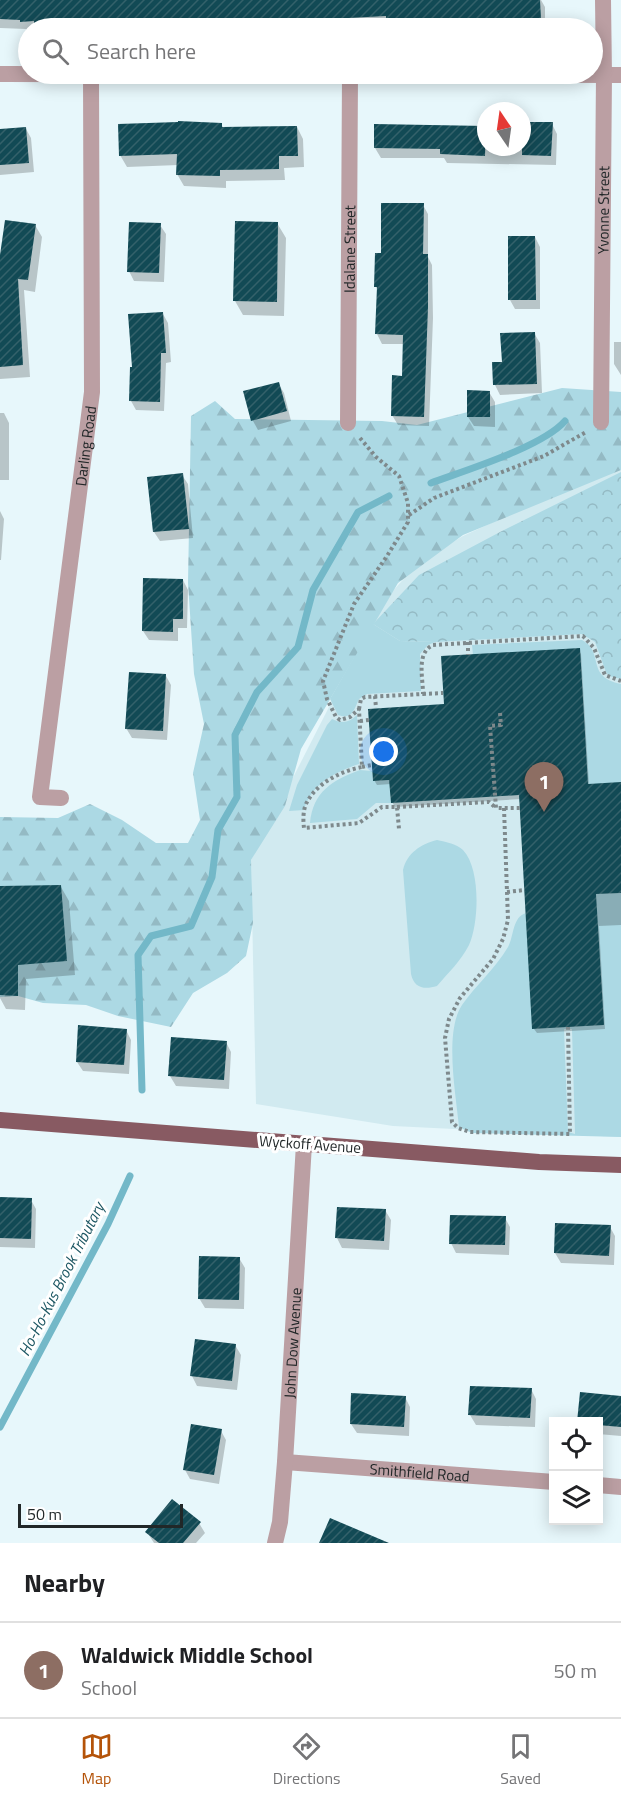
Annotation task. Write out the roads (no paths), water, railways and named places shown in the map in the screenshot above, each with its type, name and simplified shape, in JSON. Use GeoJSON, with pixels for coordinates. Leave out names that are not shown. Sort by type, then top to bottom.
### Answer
{"type":"FeatureCollection","features":[{"type":"Feature","properties":{"kind":"main road","name":"Wyckoff Avenue"},"geometry":{"type":"LineString","coordinates":[[0,1120],[539,1162],[621,1165]]}},
{"type":"Feature","properties":{"kind":"street","name":"Yvonne Street"},"geometry":{"type":"LineString","coordinates":[[601,422],[613,75],[603,0]]}},
{"type":"Feature","properties":{"kind":"street"},"geometry":{"type":"LineString","coordinates":[[0,74],[18,74]]}},
{"type":"Feature","properties":{"kind":"street","name":"Darling Road"},"geometry":{"type":"LineString","coordinates":[[61,798],[40,796],[92,392],[91,84]]}},
{"type":"Feature","properties":{"kind":"street","name":"Idalane Street"},"geometry":{"type":"LineString","coordinates":[[348,423],[350,84]]}},
{"type":"Feature","properties":{"kind":"street","name":"John Dow Avenue"},"geometry":{"type":"LineString","coordinates":[[275,1543],[280,1522],[285,1462],[304,1144]]}},
{"type":"Feature","properties":{"kind":"street","name":"Smithfield Road"},"geometry":{"type":"LineString","coordinates":[[285,1462],[549,1482]]}},
{"type":"Feature","properties":{"kind":"street"},"geometry":{"type":"LineString","coordinates":[[603,1485],[621,1487]]}},
{"type":"Feature","properties":{"kind":"waterway","name":"Ho-Ho-Kus Brook Tributary"},"geometry":{"type":"LineString","coordinates":[[431,483],[522,449],[554,431],[565,421]]}},
{"type":"Feature","properties":{"kind":"waterway","name":"Ho-Ho-Kus Brook Tributary"},"geometry":{"type":"LineString","coordinates":[[142,1090],[138,955],[151,936],[191,926],[212,877],[218,830],[237,797],[235,735],[257,692],[298,647],[313,590],[358,512],[389,496]]}},
{"type":"Feature","properties":{"kind":"waterway","name":"Ho-Ho-Kus Brook Tributary"},"geometry":{"type":"LineString","coordinates":[[0,1427],[108,1224],[130,1176]]}},
{"type":"Feature","properties":{"kind":"place","name":"Waldwick Middle School"},"geometry":{"type":"Point","coordinates":[544,812]}}]}
